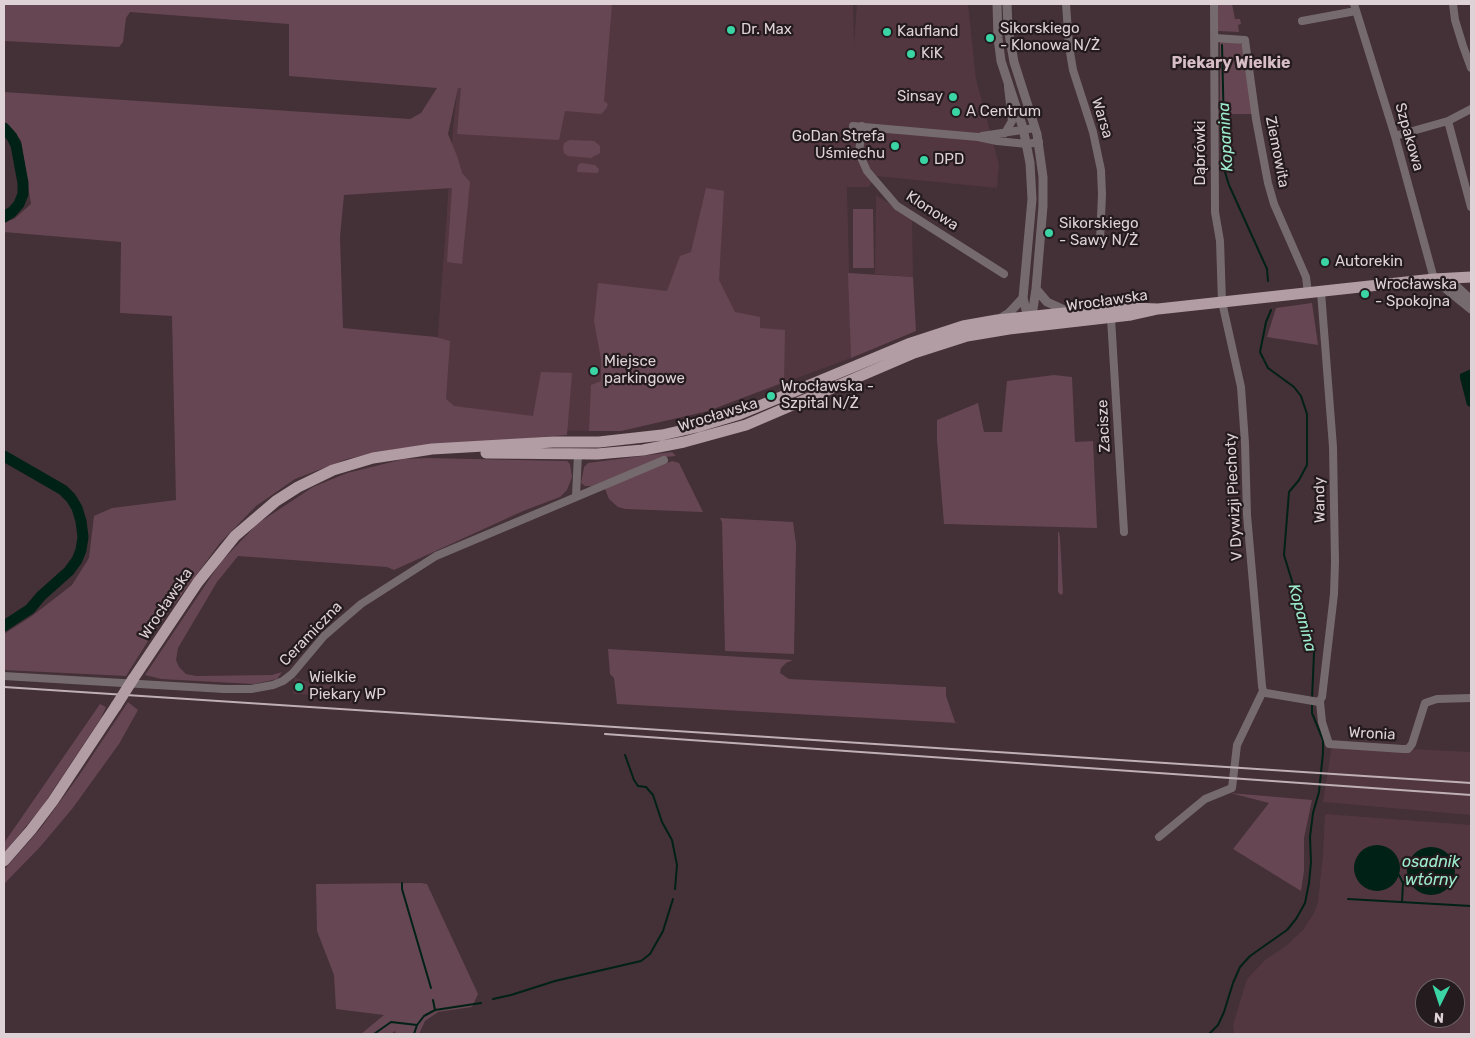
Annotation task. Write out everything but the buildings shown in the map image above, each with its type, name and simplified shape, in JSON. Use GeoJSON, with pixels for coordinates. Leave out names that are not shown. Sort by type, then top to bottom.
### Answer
{"type":"FeatureCollection","features":[{"type":"Feature","properties":{"kind":"main road","name":"Wrocławska"},"geometry":{"type":"LineString","coordinates":[[4,862],[45,812],[198,582],[235,536],[276,501],[298,487],[333,470],[373,458],[421,452],[578,454],[643,450],[717,434],[746,424],[939,344],[967,336],[1009,329],[1111,318],[1158,309],[1471,276]]}},
{"type":"Feature","properties":{"kind":"main road","name":"Wrocławska"},"geometry":{"type":"LineString","coordinates":[[421,452],[432,449],[620,440],[682,431],[740,414],[922,338],[964,326],[997,320],[1070,312],[1131,308],[1158,309]]}},
{"type":"Feature","properties":{"kind":"street"},"geometry":{"type":"LineString","coordinates":[[996,4],[1001,61],[1024,130],[1030,163],[1032,199],[1023,298],[1026,310],[1030,316],[1036,322],[1045,325]]}},
{"type":"Feature","properties":{"kind":"street"},"geometry":{"type":"LineString","coordinates":[[1007,4],[1008,28],[1014,62],[1035,128],[1042,168],[1044,194],[1033,309],[1030,316],[1021,324],[1009,329]]}},
{"type":"Feature","properties":{"kind":"street","name":"Warsa"},"geometry":{"type":"LineString","coordinates":[[1066,4],[1073,70],[1093,132],[1101,170],[1100,241]]}},
{"type":"Feature","properties":{"kind":"street","name":"Dąbrówki"},"geometry":{"type":"LineString","coordinates":[[1214,4],[1215,212],[1220,241],[1222,302]]}},
{"type":"Feature","properties":{"kind":"street"},"geometry":{"type":"LineString","coordinates":[[1453,4],[1455,20],[1471,68]]}},
{"type":"Feature","properties":{"kind":"street"},"geometry":{"type":"LineString","coordinates":[[1302,21],[1355,8]]}},
{"type":"Feature","properties":{"kind":"street","name":"Szpakowa"},"geometry":{"type":"LineString","coordinates":[[1355,8],[1395,136],[1434,279]]}},
{"type":"Feature","properties":{"kind":"street","name":"Ziemowita"},"geometry":{"type":"LineString","coordinates":[[1215,38],[1245,40],[1261,150],[1268,183],[1274,204],[1306,277],[1308,293]]}},
{"type":"Feature","properties":{"kind":"street"},"geometry":{"type":"LineString","coordinates":[[1005,133],[1012,121],[1008,101],[1008,82]]}},
{"type":"Feature","properties":{"kind":"street"},"geometry":{"type":"LineString","coordinates":[[1395,136],[1448,121],[1471,109]]}},
{"type":"Feature","properties":{"kind":"street"},"geometry":{"type":"LineString","coordinates":[[1448,121],[1471,207]]}},
{"type":"Feature","properties":{"kind":"street"},"geometry":{"type":"LineString","coordinates":[[853,126],[978,136],[997,141],[1027,144],[1038,142]]}},
{"type":"Feature","properties":{"kind":"street","name":"Klonowa"},"geometry":{"type":"LineString","coordinates":[[862,126],[859,153],[867,171],[898,206],[1004,274]]}},
{"type":"Feature","properties":{"kind":"street"},"geometry":{"type":"LineString","coordinates":[[978,136],[1035,128]]}},
{"type":"Feature","properties":{"kind":"street"},"geometry":{"type":"LineString","coordinates":[[1451,278],[1449,286],[1455,296]]}},
{"type":"Feature","properties":{"kind":"street"},"geometry":{"type":"LineString","coordinates":[[1451,278],[1456,286],[1471,300]]}},
{"type":"Feature","properties":{"kind":"street"},"geometry":{"type":"LineString","coordinates":[[1434,279],[1471,309]]}},
{"type":"Feature","properties":{"kind":"street"},"geometry":{"type":"LineString","coordinates":[[1036,289],[1047,302],[1070,312]]}},
{"type":"Feature","properties":{"kind":"street","name":"Wandy"},"geometry":{"type":"LineString","coordinates":[[1321,292],[1333,447],[1335,562],[1334,594],[1318,702],[1322,722],[1330,744]]}},
{"type":"Feature","properties":{"kind":"street"},"geometry":{"type":"LineString","coordinates":[[997,320],[1009,314],[1023,298]]}},
{"type":"Feature","properties":{"kind":"street","name":"V Dywizji Piechoty"},"geometry":{"type":"LineString","coordinates":[[1222,302],[1241,386],[1247,515],[1263,691]]}},
{"type":"Feature","properties":{"kind":"street","name":"Zacisze"},"geometry":{"type":"LineString","coordinates":[[1111,318],[1124,532]]}},
{"type":"Feature","properties":{"kind":"street"},"geometry":{"type":"LineString","coordinates":[[576,496],[578,454]]}},
{"type":"Feature","properties":{"kind":"street","name":"Ceramiczna"},"geometry":{"type":"LineString","coordinates":[[4,676],[224,689],[251,689],[273,685],[283,681],[292,674],[324,636],[342,619],[398,579],[436,556],[664,460]]}},
{"type":"Feature","properties":{"kind":"street"},"geometry":{"type":"LineString","coordinates":[[1159,837],[1204,799],[1232,788],[1237,745],[1263,691],[1275,696],[1318,702]]}},
{"type":"Feature","properties":{"kind":"street","name":"Wronia"},"geometry":{"type":"LineString","coordinates":[[1330,744],[1408,748],[1412,744],[1425,703],[1437,699],[1471,698]]}},
{"type":"Feature","properties":{"kind":"shaded area"},"geometry":{"type":"Polygon","coordinates":[[[4,4],[612,4],[604,101],[608,104],[601,114],[565,111],[559,140],[457,134],[461,88],[458,88],[448,134],[462,173],[470,182],[462,264],[447,262],[452,188],[344,195],[340,237],[343,328],[436,337],[450,341],[446,399],[454,406],[533,416],[541,372],[572,373],[567,435],[395,449],[347,459],[295,479],[256,506],[220,543],[153,633],[126,676],[4,670],[4,634],[32,616],[72,585],[89,558],[94,516],[112,508],[176,500],[172,316],[120,313],[121,242],[4,232],[4,222],[14,219],[31,204],[21,140],[4,125],[4,92],[410,119],[421,113],[437,88],[289,76],[289,24],[130,12],[126,18],[123,42],[119,47],[4,41],[4,4]]]}},
{"type":"Feature","properties":{"kind":"shaded area"},"geometry":{"type":"Polygon","coordinates":[[[467,4],[853,4],[854,44],[857,4],[968,4],[976,79],[999,165],[997,188],[876,176],[869,187],[847,187],[851,358],[708,411],[621,431],[431,430],[453,128],[467,4]]]}},
{"type":"Feature","properties":{"kind":"shaded area"},"geometry":{"type":"Polygon","coordinates":[[[1217,4],[1232,4],[1235,19],[1240,19],[1241,24],[1238,25],[1239,32],[1218,31],[1217,4]]]}},
{"type":"Feature","properties":{"kind":"shaded area"},"geometry":{"type":"Polygon","coordinates":[[[1237,41],[1242,45],[1253,114],[1220,114],[1220,42],[1237,41]]]}},
{"type":"Feature","properties":{"kind":"shaded area"},"geometry":{"type":"Polygon","coordinates":[[[570,140],[594,141],[600,146],[600,153],[591,158],[568,156],[564,153],[563,148],[564,143],[570,140]]]}},
{"type":"Feature","properties":{"kind":"shaded area"},"geometry":{"type":"Polygon","coordinates":[[[581,163],[595,165],[599,169],[598,173],[577,172],[578,165],[581,163]]]}},
{"type":"Feature","properties":{"kind":"shaded area"},"geometry":{"type":"Polygon","coordinates":[[[706,188],[724,191],[719,280],[735,312],[760,317],[760,328],[785,330],[784,382],[708,411],[621,431],[589,431],[591,385],[601,381],[601,359],[594,321],[598,283],[667,291],[680,256],[691,252],[706,188]]]}},
{"type":"Feature","properties":{"kind":"shaded area"},"geometry":{"type":"Polygon","coordinates":[[[876,195],[912,218],[913,277],[875,274],[876,195]]]}},
{"type":"Feature","properties":{"kind":"shaded area"},"geometry":{"type":"Polygon","coordinates":[[[853,209],[873,209],[874,268],[853,268],[853,209]]]}},
{"type":"Feature","properties":{"kind":"shaded area"},"geometry":{"type":"Polygon","coordinates":[[[848,273],[913,277],[916,331],[851,358],[848,273]]]}},
{"type":"Feature","properties":{"kind":"shaded area"},"geometry":{"type":"Polygon","coordinates":[[[1312,303],[1318,345],[1267,337],[1276,308],[1312,303]]]}},
{"type":"Feature","properties":{"kind":"shaded area"},"geometry":{"type":"Polygon","coordinates":[[[1054,375],[1072,377],[1075,442],[1093,441],[1097,528],[944,524],[937,420],[978,403],[984,432],[1002,432],[1007,381],[1054,375]]]}},
{"type":"Feature","properties":{"kind":"shaded area"},"geometry":{"type":"Polygon","coordinates":[[[672,452],[676,456],[665,457],[592,486],[585,486],[581,483],[584,467],[588,463],[672,452]]]}},
{"type":"Feature","properties":{"kind":"shaded area"},"geometry":{"type":"Polygon","coordinates":[[[404,459],[567,461],[570,464],[572,477],[567,490],[560,497],[523,511],[394,570],[387,567],[238,556],[217,582],[178,648],[176,660],[179,667],[186,674],[196,676],[272,675],[282,672],[277,679],[254,684],[161,679],[145,675],[220,563],[257,524],[313,487],[347,473],[404,459]]]}},
{"type":"Feature","properties":{"kind":"shaded area"},"geometry":{"type":"Polygon","coordinates":[[[672,461],[679,463],[703,512],[625,509],[618,507],[609,499],[605,489],[607,486],[672,461]]]}},
{"type":"Feature","properties":{"kind":"shaded area"},"geometry":{"type":"Polygon","coordinates":[[[720,518],[793,522],[796,544],[794,654],[725,651],[722,522],[720,518]]]}},
{"type":"Feature","properties":{"kind":"shaded area"},"geometry":{"type":"Polygon","coordinates":[[[1058,532],[1060,538],[1063,593],[1061,595],[1058,592],[1058,532]]]}},
{"type":"Feature","properties":{"kind":"shaded area"},"geometry":{"type":"Polygon","coordinates":[[[608,649],[793,660],[781,668],[780,673],[789,679],[946,687],[946,696],[955,722],[958,723],[617,704],[614,678],[610,674],[608,649]]]}},
{"type":"Feature","properties":{"kind":"shaded area"},"geometry":{"type":"Polygon","coordinates":[[[295,678],[319,685],[333,685],[332,691],[314,695],[293,694],[295,678]]]}},
{"type":"Feature","properties":{"kind":"shaded area"},"geometry":{"type":"Polygon","coordinates":[[[128,702],[138,710],[119,744],[72,809],[40,847],[4,884],[4,870],[40,829],[78,777],[128,702]]]}},
{"type":"Feature","properties":{"kind":"shaded area"},"geometry":{"type":"Polygon","coordinates":[[[100,704],[106,707],[101,718],[41,808],[4,853],[4,843],[100,704]]]}},
{"type":"Feature","properties":{"kind":"shaded area"},"geometry":{"type":"Polygon","coordinates":[[[1332,745],[1471,752],[1471,815],[1323,802],[1332,745]]]}},
{"type":"Feature","properties":{"kind":"shaded area"},"geometry":{"type":"Polygon","coordinates":[[[1230,793],[1312,800],[1304,838],[1304,871],[1301,891],[1233,849],[1269,803],[1230,793]]]}},
{"type":"Feature","properties":{"kind":"shaded area"},"geometry":{"type":"Polygon","coordinates":[[[1325,814],[1471,825],[1471,1034],[1234,1034],[1233,1025],[1247,979],[1265,960],[1287,945],[1303,930],[1314,913],[1318,902],[1325,814]]]}},
{"type":"Feature","properties":{"kind":"shaded area"},"geometry":{"type":"Polygon","coordinates":[[[316,884],[427,884],[478,994],[472,1007],[438,1012],[425,1021],[419,1034],[396,1034],[395,1031],[391,1034],[361,1034],[384,1015],[336,1009],[334,975],[317,931],[316,884]]]}},
{"type":"Feature","properties":{"kind":"water"},"geometry":{"type":"Polygon","coordinates":[[[1471,369],[1471,408],[1467,405],[1460,374],[1471,369]]]}},
{"type":"Feature","properties":{"kind":"water","name":"osadnik wtórny"},"geometry":{"type":"Polygon","coordinates":[[[1377,845],[1390,849],[1396,855],[1400,868],[1396,881],[1390,887],[1377,891],[1364,887],[1358,881],[1354,868],[1358,855],[1364,849],[1377,845]]]}},
{"type":"Feature","properties":{"kind":"water","name":"osadnik wtórny"},"geometry":{"type":"Polygon","coordinates":[[[1431,847],[1440,849],[1448,854],[1453,862],[1455,871],[1453,880],[1448,888],[1440,893],[1431,895],[1422,893],[1414,888],[1409,880],[1407,871],[1409,862],[1414,854],[1422,849],[1431,847]]]}},
{"type":"Feature","properties":{"kind":"waterway","name":"Kopanina"},"geometry":{"type":"LineString","coordinates":[[1222,45],[1225,172],[1267,269],[1268,281]]}},
{"type":"Feature","properties":{"kind":"waterway"},"geometry":{"type":"LineString","coordinates":[[4,128],[16,145],[23,183],[23,194],[19,204],[4,217]]}},
{"type":"Feature","properties":{"kind":"waterway","name":"Kopanina"},"geometry":{"type":"LineString","coordinates":[[1271,310],[1266,322],[1260,352],[1268,368],[1294,387],[1301,396],[1307,414],[1307,465],[1299,480],[1289,492],[1284,555],[1314,653],[1312,699]]}},
{"type":"Feature","properties":{"kind":"waterway"},"geometry":{"type":"LineString","coordinates":[[4,456],[63,490],[71,498],[77,508],[83,537],[77,560],[69,571],[41,596],[30,609],[4,626]]}},
{"type":"Feature","properties":{"kind":"waterway","name":"Kopanina"},"geometry":{"type":"LineString","coordinates":[[1209,1034],[1218,1025],[1240,967],[1250,956],[1287,930],[1305,903],[1311,862],[1310,837],[1313,813],[1319,792],[1323,753],[1323,740],[1312,713],[1312,704]]}},
{"type":"Feature","properties":{"kind":"waterway"},"geometry":{"type":"LineString","coordinates":[[625,755],[638,786],[646,787],[653,795],[662,822],[672,840],[677,865],[675,889]]}},
{"type":"Feature","properties":{"kind":"waterway"},"geometry":{"type":"LineString","coordinates":[[1399,875],[1403,883]]}},
{"type":"Feature","properties":{"kind":"waterway"},"geometry":{"type":"LineString","coordinates":[[1402,902],[1403,883],[1409,878]]}},
{"type":"Feature","properties":{"kind":"waterway"},"geometry":{"type":"LineString","coordinates":[[402,883],[402,889],[431,988]]}},
{"type":"Feature","properties":{"kind":"waterway"},"geometry":{"type":"LineString","coordinates":[[493,999],[555,981],[641,961],[650,954],[663,931],[673,899]]}},
{"type":"Feature","properties":{"kind":"waterway"},"geometry":{"type":"LineString","coordinates":[[1348,899],[1471,906]]}},
{"type":"Feature","properties":{"kind":"waterway"},"geometry":{"type":"LineString","coordinates":[[433,1000],[435,1010]]}},
{"type":"Feature","properties":{"kind":"waterway"},"geometry":{"type":"LineString","coordinates":[[414,1034],[417,1025],[424,1016],[435,1010],[481,1003]]}},
{"type":"Feature","properties":{"kind":"waterway"},"geometry":{"type":"LineString","coordinates":[[374,1034],[391,1022],[417,1025]]}},
{"type":"Feature","properties":{"kind":"railway"},"geometry":{"type":"LineString","coordinates":[[4,687],[1471,783]]}},
{"type":"Feature","properties":{"kind":"railway"},"geometry":{"type":"LineString","coordinates":[[605,734],[1471,795]]}},
{"type":"Feature","properties":{"kind":"place","name":"Dr. Max"},"geometry":{"type":"Point","coordinates":[731,30]}},
{"type":"Feature","properties":{"kind":"place","name":"Kaufland"},"geometry":{"type":"Point","coordinates":[887,32]}},
{"type":"Feature","properties":{"kind":"place","name":"Sikorskiego - Klonowa N/Ż"},"geometry":{"type":"Point","coordinates":[990,38]}},
{"type":"Feature","properties":{"kind":"place","name":"KiK"},"geometry":{"type":"Point","coordinates":[911,54]}},
{"type":"Feature","properties":{"kind":"place","name":"Sinsay"},"geometry":{"type":"Point","coordinates":[953,97]}},
{"type":"Feature","properties":{"kind":"place","name":"A Centrum"},"geometry":{"type":"Point","coordinates":[956,112]}},
{"type":"Feature","properties":{"kind":"place","name":"GoDan Strefa Uśmiechu"},"geometry":{"type":"Point","coordinates":[895,146]}},
{"type":"Feature","properties":{"kind":"place","name":"DPD"},"geometry":{"type":"Point","coordinates":[924,160]}},
{"type":"Feature","properties":{"kind":"place","name":"Sikorskiego - Sawy N/Ż"},"geometry":{"type":"Point","coordinates":[1049,233]}},
{"type":"Feature","properties":{"kind":"place","name":"Autorekin"},"geometry":{"type":"Point","coordinates":[1325,262]}},
{"type":"Feature","properties":{"kind":"place","name":"Wrocławska - Spokojna"},"geometry":{"type":"Point","coordinates":[1365,294]}},
{"type":"Feature","properties":{"kind":"place","name":"Miejsce parkingowe"},"geometry":{"type":"Point","coordinates":[594,371]}},
{"type":"Feature","properties":{"kind":"place","name":"Wrocławska - Szpital N/Ż"},"geometry":{"type":"Point","coordinates":[771,396]}},
{"type":"Feature","properties":{"kind":"place","name":"Wielkie Piekary WP"},"geometry":{"type":"Point","coordinates":[299,687]}},
{"type":"Feature","properties":{"kind":"district","name":"Piekary Wielkie"},"geometry":{"type":"Point","coordinates":[1231,63]}}]}
